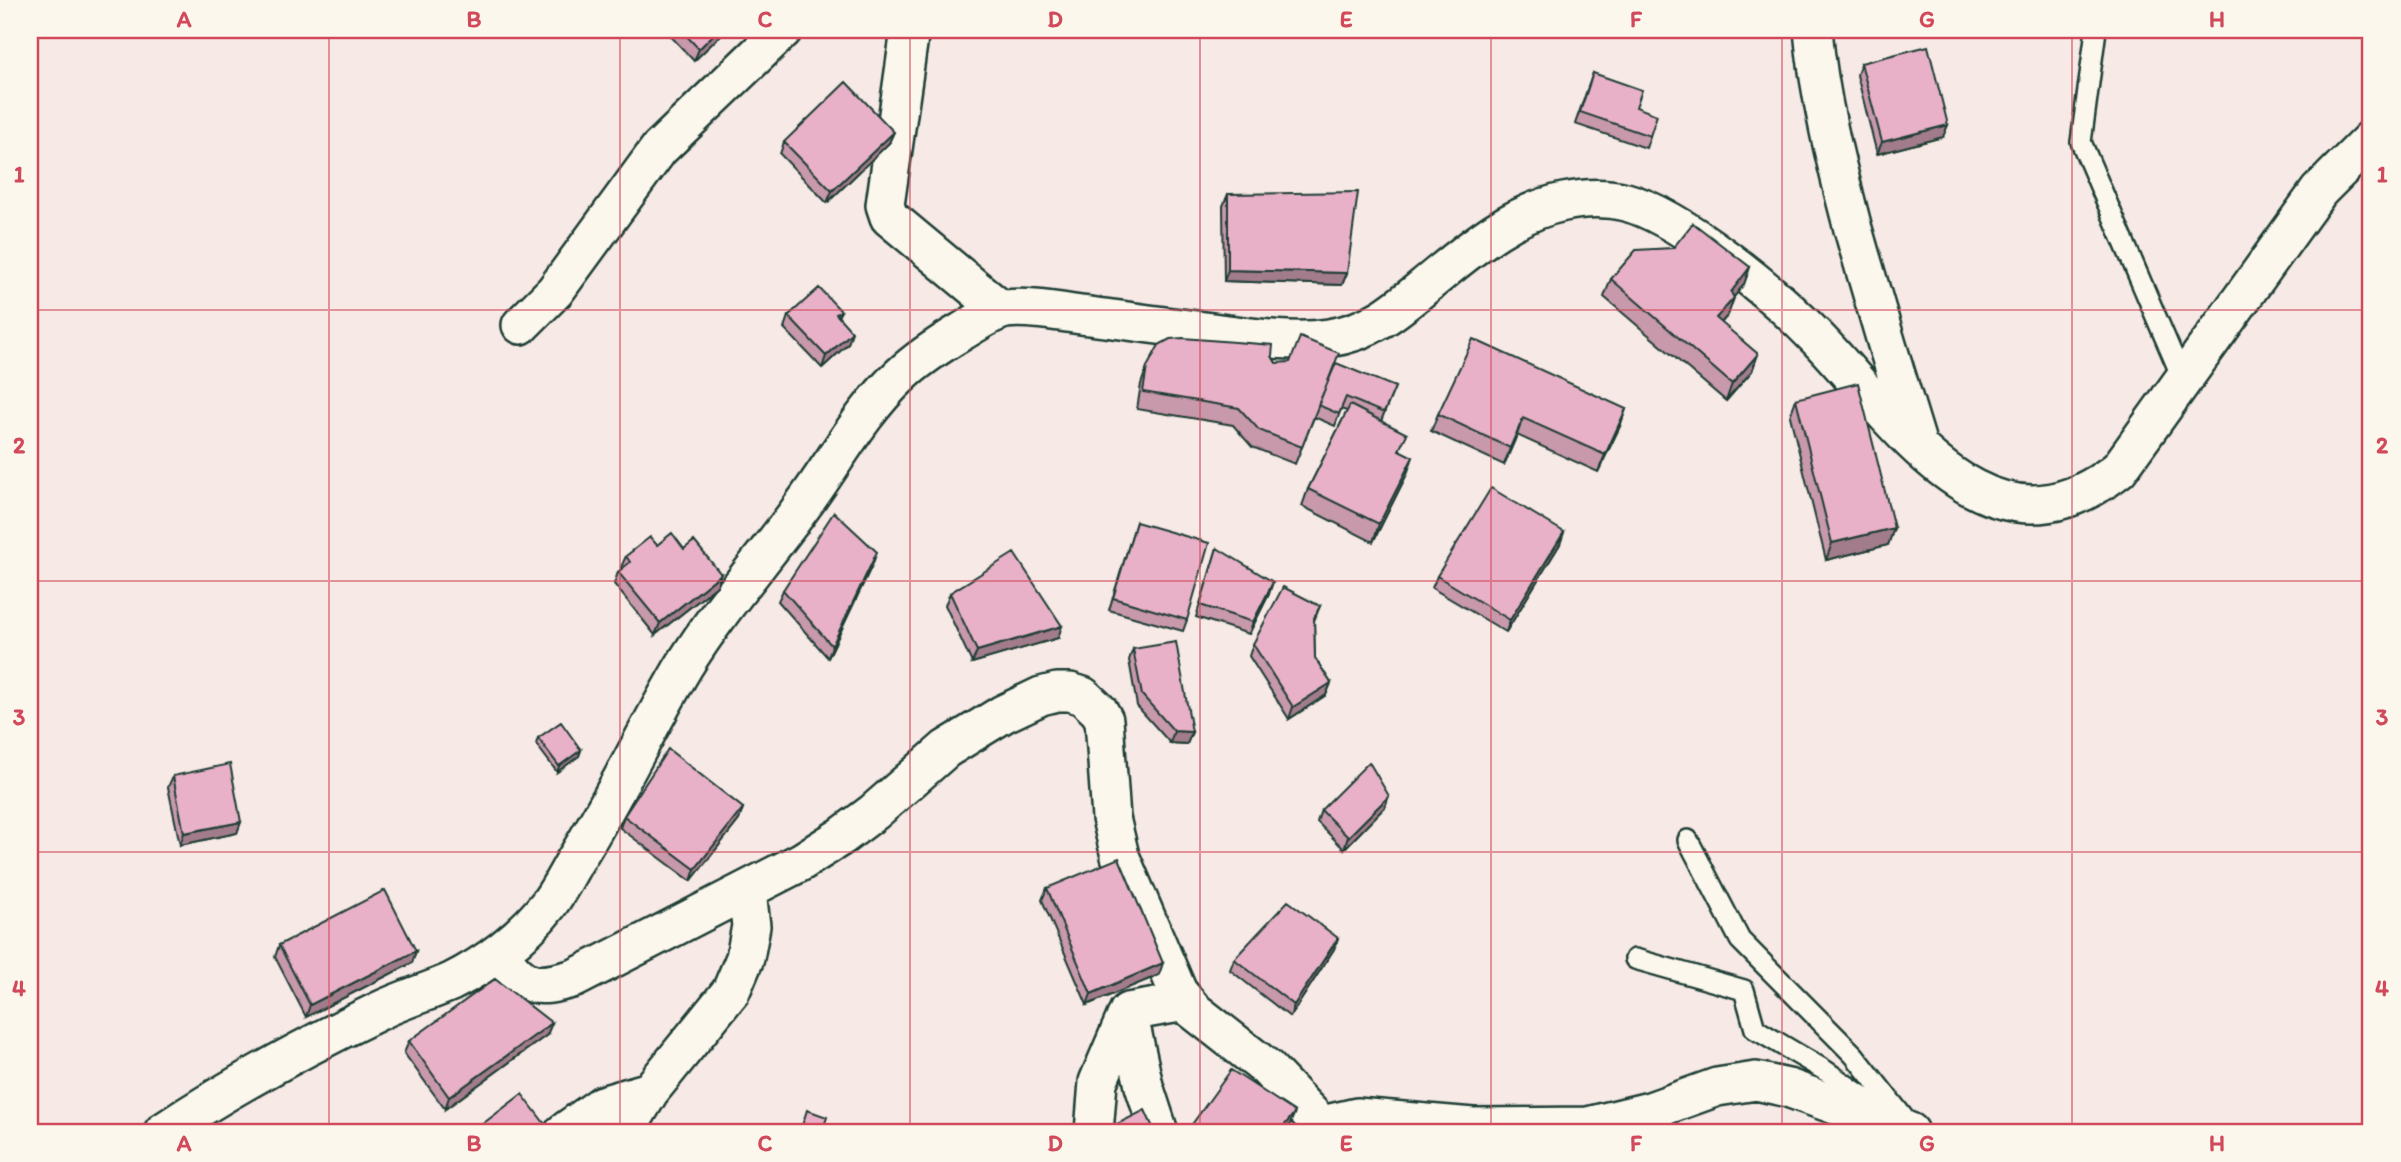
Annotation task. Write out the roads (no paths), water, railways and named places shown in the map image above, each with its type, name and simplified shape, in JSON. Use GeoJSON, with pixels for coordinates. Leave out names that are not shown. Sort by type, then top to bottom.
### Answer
{"type":"FeatureCollection","features":[{"type":"Feature","properties":{"kind":"street"},"geometry":{"type":"LineString","coordinates":[[521,325],[555,291],[659,149],[783,30]]}},
{"type":"Feature","properties":{"kind":"street"},"geometry":{"type":"LineString","coordinates":[[911,30],[885,205],[889,217],[1001,310]]}},
{"type":"Feature","properties":{"kind":"street"},"geometry":{"type":"LineString","coordinates":[[1813,30],[1815,57],[1836,163],[1880,327],[1918,446]]}},
{"type":"Feature","properties":{"kind":"street"},"geometry":{"type":"LineString","coordinates":[[163,1132],[211,1100],[313,1045],[386,1007],[452,981],[499,953],[548,906],[701,640],[802,508],[875,404],[901,375],[955,335],[1001,310],[1066,313],[1244,336],[1301,340],[1331,338],[1387,318],[1470,249],[1497,230],[1530,213],[1572,201],[1620,200],[1654,212],[1708,247],[1757,284],[1816,336],[1918,446],[1970,489],[2000,500],[2029,505],[2070,499],[2096,488],[2119,469],[2319,191],[2371,139]]}},
{"type":"Feature","properties":{"kind":"street"},"geometry":{"type":"LineString","coordinates":[[499,953],[522,981],[553,985],[575,978],[801,862],[874,812],[946,749],[1003,713],[1057,692],[1070,692],[1083,696],[1092,703],[1104,720],[1111,818],[1115,838],[1167,967],[1185,1002],[1267,1068],[1325,1128],[1357,1117],[1473,1127],[1588,1126],[1650,1111],[1717,1087],[1756,1081],[1788,1088],[1912,1132]]}},
{"type":"Feature","properties":{"kind":"street"},"geometry":{"type":"LineString","coordinates":[[625,1132],[650,1091],[730,991],[745,958],[751,926],[747,891]]}},
{"type":"Feature","properties":{"kind":"street"},"geometry":{"type":"LineString","coordinates":[[1128,1012],[1185,1002]]}},
{"type":"Feature","properties":{"kind":"street"},"geometry":{"type":"LineString","coordinates":[[1094,1132],[1098,1082],[1128,1012]]}},
{"type":"Feature","properties":{"kind":"street"},"geometry":{"type":"LineString","coordinates":[[1128,1012],[1144,1086],[1159,1132]]}},
{"type":"Feature","properties":{"kind":"street"},"geometry":{"type":"LineString","coordinates":[[564,1132],[602,1105],[650,1091]]}},
{"type":"Feature","properties":{"kind":"lane"},"geometry":{"type":"LineString","coordinates":[[2096,30],[2081,142],[2183,382]]}},
{"type":"Feature","properties":{"kind":"lane"},"geometry":{"type":"LineString","coordinates":[[1688,840],[1740,940],[1854,1055],[1912,1132]]}},
{"type":"Feature","properties":{"kind":"lane"},"geometry":{"type":"LineString","coordinates":[[1635,959],[1744,990],[1755,1029],[1826,1071],[1912,1132]]}}]}
